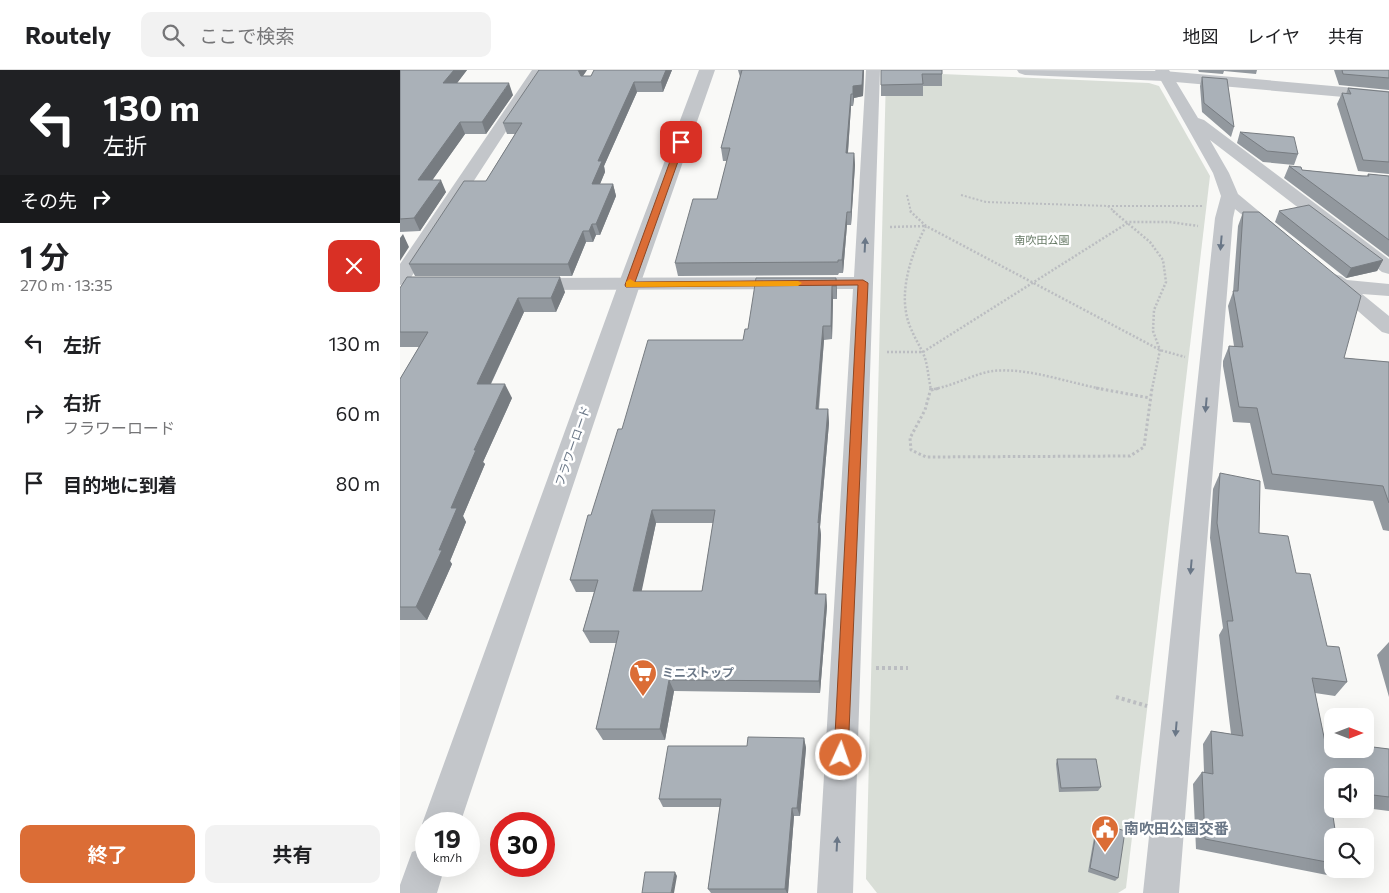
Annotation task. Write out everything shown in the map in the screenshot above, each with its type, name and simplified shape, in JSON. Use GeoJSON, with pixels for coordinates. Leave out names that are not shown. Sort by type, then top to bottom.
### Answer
{"type":"FeatureCollection","features":[{"type":"Feature","properties":{"kind":"street"},"geometry":{"type":"LineString","coordinates":[[400,279],[418,239],[539,70]]}},
{"type":"Feature","properties":{"kind":"street","name":"フラワーロード"},"geometry":{"type":"LineString","coordinates":[[445,812],[629,285],[707,70]]}},
{"type":"Feature","properties":{"kind":"street"},"geometry":{"type":"LineString","coordinates":[[835,893],[873,70]]}},
{"type":"Feature","properties":{"kind":"street"},"geometry":{"type":"LineString","coordinates":[[1025,70],[1163,73],[1389,96]]}},
{"type":"Feature","properties":{"kind":"street"},"geometry":{"type":"LineString","coordinates":[[1161,893],[1223,228],[1221,191],[1189,116],[1163,73]]}},
{"type":"Feature","properties":{"kind":"street"},"geometry":{"type":"LineString","coordinates":[[1189,116],[1389,268]]}},
{"type":"Feature","properties":{"kind":"street"},"geometry":{"type":"LineString","coordinates":[[1221,191],[1257,168],[1285,170]]}},
{"type":"Feature","properties":{"kind":"street"},"geometry":{"type":"LineString","coordinates":[[1221,191],[1289,244]]}},
{"type":"Feature","properties":{"kind":"street"},"geometry":{"type":"LineString","coordinates":[[1319,268],[1389,327]]}},
{"type":"Feature","properties":{"kind":"street"},"geometry":{"type":"LineString","coordinates":[[508,284],[863,283]]}},
{"type":"Feature","properties":{"kind":"street"},"geometry":{"type":"LineString","coordinates":[[400,284],[420,284]]}},
{"type":"Feature","properties":{"kind":"street"},"geometry":{"type":"LineString","coordinates":[[1341,286],[1389,290]]}},
{"type":"Feature","properties":{"kind":"street"},"geometry":{"type":"LineString","coordinates":[[417,893],[422,877]]}},
{"type":"Feature","properties":{"kind":"path"},"geometry":{"type":"LineString","coordinates":[[962,195],[986,202],[1108,206],[1221,191]]}},
{"type":"Feature","properties":{"kind":"path"},"geometry":{"type":"LineString","coordinates":[[907,195],[910,211],[926,226],[1160,350],[1186,357]]}},
{"type":"Feature","properties":{"kind":"path"},"geometry":{"type":"LineString","coordinates":[[926,226],[920,237],[904,289],[906,313],[916,342],[923,352],[932,390],[925,410],[910,438],[911,450],[926,457],[1130,456],[1144,447],[1150,398],[1160,350],[1153,331],[1154,310],[1166,282],[1163,260],[1150,242],[1129,222],[1108,206]]}},
{"type":"Feature","properties":{"kind":"path"},"geometry":{"type":"LineString","coordinates":[[881,352],[923,352],[1129,222],[1170,222],[1199,227]]}},
{"type":"Feature","properties":{"kind":"path"},"geometry":{"type":"LineString","coordinates":[[886,227],[926,226]]}},
{"type":"Feature","properties":{"kind":"path"},"geometry":{"type":"LineString","coordinates":[[932,390],[951,386],[991,371],[1018,370],[1073,384],[1150,398]]}},
{"type":"Feature","properties":{"kind":"path"},"geometry":{"type":"LineString","coordinates":[[872,668],[908,668]]}},
{"type":"Feature","properties":{"kind":"path"},"geometry":{"type":"LineString","coordinates":[[1116,697],[1149,706]]}},
{"type":"Feature","properties":{"kind":"green space","name":"南吹田公園"},"geometry":{"type":"Polygon","coordinates":[[[895,72],[1149,83],[1159,86],[1210,176],[1126,888],[1118,893],[877,893],[866,879],[886,75],[895,72]]]}},
{"type":"Feature","properties":{"kind":"building"},"geometry":{"type":"Polygon","coordinates":[[[400,70],[454,70],[443,83],[509,83],[482,122],[460,122],[418,180],[441,180],[414,218],[400,219],[400,70]]]}},
{"type":"Feature","properties":{"kind":"building"},"geometry":{"type":"Polygon","coordinates":[[[539,70],[578,70],[581,76],[591,76],[594,70],[666,70],[661,82],[634,82],[598,161],[602,161],[592,184],[613,184],[596,224],[592,224],[589,231],[583,231],[568,264],[409,264],[464,181],[486,181],[522,123],[503,123],[539,70]]]}},
{"type":"Feature","properties":{"kind":"building"},"geometry":{"type":"Polygon","coordinates":[[[742,70],[863,70],[862,85],[853,86],[853,94],[851,94],[846,153],[854,153],[851,212],[847,212],[842,260],[838,260],[838,262],[675,263],[693,199],[717,199],[730,148],[721,148],[742,70]]]}},
{"type":"Feature","properties":{"kind":"building"},"geometry":{"type":"Polygon","coordinates":[[[881,70],[942,70],[942,74],[922,74],[923,84],[881,85],[881,70]]]}},
{"type":"Feature","properties":{"kind":"building"},"geometry":{"type":"Polygon","coordinates":[[[1342,70],[1389,70],[1389,78],[1343,74],[1342,70]]]}},
{"type":"Feature","properties":{"kind":"building"},"geometry":{"type":"Polygon","coordinates":[[[1202,77],[1227,79],[1234,127],[1204,103],[1202,77]]]}},
{"type":"Feature","properties":{"kind":"building"},"geometry":{"type":"Polygon","coordinates":[[[1348,88],[1389,92],[1389,162],[1363,160],[1342,93],[1351,94],[1348,88]]]}},
{"type":"Feature","properties":{"kind":"building"},"geometry":{"type":"Polygon","coordinates":[[[1240,132],[1294,137],[1298,154],[1267,151],[1240,132]]]}},
{"type":"Feature","properties":{"kind":"building"},"geometry":{"type":"Polygon","coordinates":[[[1289,166],[1301,167],[1302,170],[1362,176],[1369,176],[1368,174],[1389,176],[1389,240],[1289,166]]]}},
{"type":"Feature","properties":{"kind":"building"},"geometry":{"type":"Polygon","coordinates":[[[1309,205],[1383,260],[1351,268],[1279,211],[1309,205]]]}},
{"type":"Feature","properties":{"kind":"building"},"geometry":{"type":"Polygon","coordinates":[[[1243,212],[1259,212],[1361,296],[1344,358],[1389,362],[1389,503],[1383,486],[1272,474],[1257,408],[1239,407],[1229,351],[1229,346],[1243,347],[1233,291],[1238,291],[1243,212]]]}},
{"type":"Feature","properties":{"kind":"building"},"geometry":{"type":"Polygon","coordinates":[[[407,277],[560,277],[551,298],[518,298],[477,384],[505,384],[474,450],[476,450],[451,508],[457,508],[439,550],[442,550],[416,607],[400,607],[400,379],[428,332],[400,332],[400,288],[407,277]]]}},
{"type":"Feature","properties":{"kind":"building"},"geometry":{"type":"Polygon","coordinates":[[[756,278],[836,278],[836,286],[832,286],[831,326],[823,326],[816,409],[828,409],[818,523],[815,594],[826,594],[819,681],[669,680],[660,729],[596,729],[619,631],[583,631],[598,580],[570,580],[588,515],[591,515],[618,429],[622,429],[648,340],[743,340],[745,329],[748,329],[756,278]],[[652,510],[633,591],[702,591],[715,510],[652,510]]]}},
{"type":"Feature","properties":{"kind":"building"},"geometry":{"type":"Polygon","coordinates":[[[1220,473],[1260,481],[1259,533],[1288,536],[1296,573],[1310,574],[1327,646],[1339,647],[1347,682],[1312,678],[1324,737],[1324,758],[1374,758],[1374,747],[1389,749],[1389,797],[1374,795],[1374,768],[1324,768],[1324,818],[1333,818],[1335,828],[1324,828],[1324,861],[1205,839],[1202,772],[1213,774],[1211,731],[1243,736],[1227,621],[1233,621],[1217,523],[1220,473]]]}},
{"type":"Feature","properties":{"kind":"building"},"geometry":{"type":"Polygon","coordinates":[[[748,737],[804,738],[797,808],[792,808],[785,889],[708,889],[721,799],[659,799],[668,746],[747,746],[748,737]]]}},
{"type":"Feature","properties":{"kind":"building"},"geometry":{"type":"Polygon","coordinates":[[[1057,759],[1096,759],[1101,787],[1061,788],[1057,759]]]}},
{"type":"Feature","properties":{"kind":"building","name":"南吹田公園交番"},"geometry":{"type":"Polygon","coordinates":[[[1098,822],[1125,831],[1118,878],[1090,868],[1098,822]]]}},
{"type":"Feature","properties":{"kind":"building"},"geometry":{"type":"Polygon","coordinates":[[[645,872],[675,872],[671,893],[642,893],[645,872]]]}},
{"type":"Feature","properties":{"kind":"slow traffic"},"geometry":{"type":"LineString","coordinates":[[630,282],[629,285],[798,283]]}},
{"type":"Feature","properties":{"kind":"place","name":"ミニストップ"},"geometry":{"type":"Point","coordinates":[643,697]}},
{"type":"Feature","properties":{"kind":"place","name":"南吹田公園交番"},"geometry":{"type":"Point","coordinates":[1105,853]}},
{"type":"Feature","properties":{"kind":"route"},"geometry":{"type":"LineString","coordinates":[[681,142],[629,285],[863,283],[841,755]]}}]}
